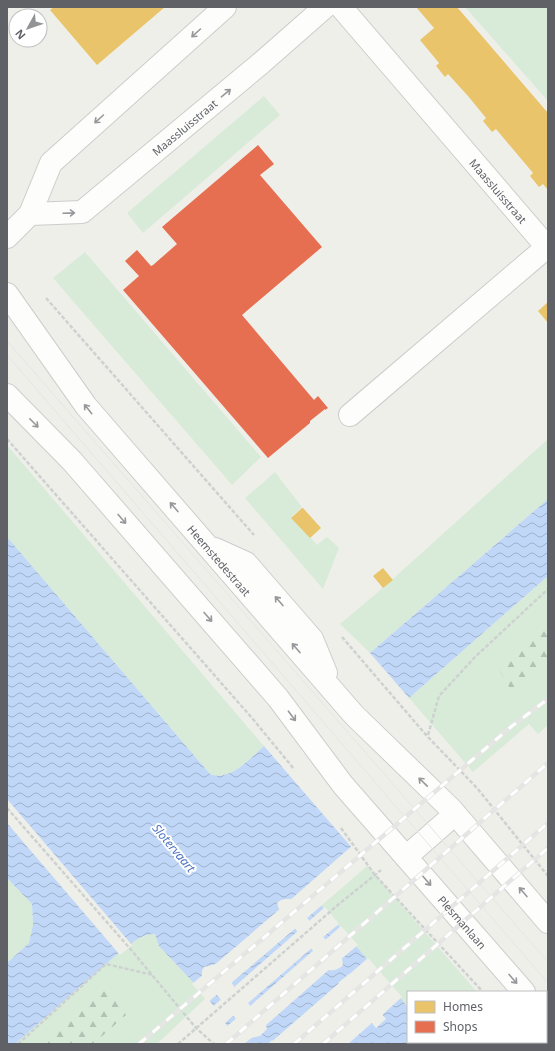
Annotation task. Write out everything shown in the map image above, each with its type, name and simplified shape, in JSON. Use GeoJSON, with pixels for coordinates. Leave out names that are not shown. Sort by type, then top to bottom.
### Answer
{"type":"FeatureCollection","features":[{"type":"Feature","properties":{"kind":"street"},"geometry":{"type":"LineString","coordinates":[[7,237],[30,214],[51,163],[225,7]]}},
{"type":"Feature","properties":{"kind":"street","name":"Maassluisstraat"},"geometry":{"type":"LineString","coordinates":[[30,214],[82,212],[260,64],[324,7]]}},
{"type":"Feature","properties":{"kind":"street","name":"Maassluisstraat"},"geometry":{"type":"LineString","coordinates":[[341,7],[547,247],[350,415]]}},
{"type":"Feature","properties":{"kind":"street","name":"Heemstedestraat"},"geometry":{"type":"LineString","coordinates":[[7,294],[86,406],[354,715],[453,812]]}},
{"type":"Feature","properties":{"kind":"street"},"geometry":{"type":"LineString","coordinates":[[7,395],[72,461],[273,692],[343,784],[404,854],[453,812],[548,922]]}},
{"type":"Feature","properties":{"kind":"street","name":"Plesmanlaan"},"geometry":{"type":"LineString","coordinates":[[404,854],[523,991]]}},
{"type":"Feature","properties":{"kind":"path"},"geometry":{"type":"LineString","coordinates":[[7,439],[252,718],[296,771]]}},
{"type":"Feature","properties":{"kind":"path"},"geometry":{"type":"LineString","coordinates":[[428,736],[439,696],[475,657],[548,589]]}},
{"type":"Feature","properties":{"kind":"path"},"geometry":{"type":"LineString","coordinates":[[7,808],[133,952],[196,1028],[214,1044]]}},
{"type":"Feature","properties":{"kind":"path"},"geometry":{"type":"LineString","coordinates":[[339,825],[375,875],[482,991]]}},
{"type":"Feature","properties":{"kind":"path"},"geometry":{"type":"LineString","coordinates":[[178,1044],[339,904]]}},
{"type":"Feature","properties":{"kind":"path"},"geometry":{"type":"LineString","coordinates":[[18,1044],[106,964],[152,976]]}},
{"type":"Feature","properties":{"kind":"green space"},"geometry":{"type":"Polygon","coordinates":[[[465,7],[548,7],[548,101],[465,7]]]}},
{"type":"Feature","properties":{"kind":"green space"},"geometry":{"type":"Polygon","coordinates":[[[264,96],[280,115],[143,233],[127,213],[264,96]]]}},
{"type":"Feature","properties":{"kind":"green space"},"geometry":{"type":"Polygon","coordinates":[[[85,252],[261,457],[232,485],[53,278],[85,252]]]}},
{"type":"Feature","properties":{"kind":"green space"},"geometry":{"type":"Polygon","coordinates":[[[548,439],[548,499],[370,653],[340,624],[385,586],[548,439]]]}},
{"type":"Feature","properties":{"kind":"green space"},"geometry":{"type":"Polygon","coordinates":[[[7,445],[264,746],[238,769],[226,775],[219,776],[210,774],[7,537],[7,445]]]}},
{"type":"Feature","properties":{"kind":"green space"},"geometry":{"type":"Polygon","coordinates":[[[275,472],[302,507],[292,516],[317,545],[327,537],[339,548],[323,589],[245,498],[275,472]]]}},
{"type":"Feature","properties":{"kind":"green space"},"geometry":{"type":"Polygon","coordinates":[[[548,576],[548,725],[538,734],[529,724],[473,772],[409,698],[548,576]]]}},
{"type":"Feature","properties":{"kind":"green space"},"geometry":{"type":"Polygon","coordinates":[[[548,618],[548,665],[512,692],[498,668],[548,618]]]}},
{"type":"Feature","properties":{"kind":"green space"},"geometry":{"type":"Polygon","coordinates":[[[366,864],[476,991],[407,991],[407,1006],[319,904],[366,864]]]}},
{"type":"Feature","properties":{"kind":"green space"},"geometry":{"type":"Polygon","coordinates":[[[7,878],[32,904],[33,925],[29,943],[7,963],[7,878]]]}},
{"type":"Feature","properties":{"kind":"green space"},"geometry":{"type":"Polygon","coordinates":[[[150,934],[155,934],[159,946],[207,997],[157,1044],[15,1044],[122,950],[137,939],[150,934]]]}},
{"type":"Feature","properties":{"kind":"green space"},"geometry":{"type":"Polygon","coordinates":[[[105,984],[126,1015],[93,1044],[36,1044],[105,984]]]}},
{"type":"Feature","properties":{"kind":"green space"},"geometry":{"type":"Polygon","coordinates":[[[440,1043],[522,1044],[440,1044],[440,1043]]]}},
{"type":"Feature","properties":{"kind":"water"},"geometry":{"type":"Polygon","coordinates":[[[548,499],[548,576],[409,698],[370,653],[548,499]]]}},
{"type":"Feature","properties":{"kind":"water","name":"Slotervaart"},"geometry":{"type":"Polygon","coordinates":[[[7,537],[210,774],[219,776],[226,775],[238,769],[264,746],[366,864],[320,904],[407,1006],[407,1043],[440,1044],[276,1044],[272,1040],[268,1044],[240,1044],[207,997],[159,946],[155,934],[151,934],[142,937],[122,950],[15,1044],[7,1044],[7,963],[29,943],[33,925],[32,904],[7,878],[7,537]],[[291,899],[281,900],[277,903],[279,909],[329,970],[338,969],[343,965],[342,959],[291,899]],[[216,964],[204,967],[202,976],[251,1038],[260,1036],[267,1029],[266,1025],[216,964]],[[349,974],[338,983],[376,1028],[386,1019],[349,974]]]}},
{"type":"Feature","properties":{"kind":"pier"},"geometry":{"type":"Polygon","coordinates":[[[7,799],[132,945],[120,955],[7,823],[7,799]]]}},
{"type":"Feature","properties":{"kind":"pier"},"geometry":{"type":"Polygon","coordinates":[[[353,845],[368,865],[306,919],[289,901],[353,845]]]}},
{"type":"Feature","properties":{"kind":"pier"},"geometry":{"type":"Polygon","coordinates":[[[325,907],[339,924],[322,938],[308,922],[325,907]]]}},
{"type":"Feature","properties":{"kind":"pier"},"geometry":{"type":"Polygon","coordinates":[[[281,908],[297,927],[230,984],[215,966],[212,967],[281,908]]]}},
{"type":"Feature","properties":{"kind":"pier"},"geometry":{"type":"Polygon","coordinates":[[[341,926],[358,945],[340,960],[324,941],[341,926]]]}},
{"type":"Feature","properties":{"kind":"pier"},"geometry":{"type":"Polygon","coordinates":[[[299,930],[313,947],[247,1004],[233,988],[299,930]]]}},
{"type":"Feature","properties":{"kind":"pier"},"geometry":{"type":"Polygon","coordinates":[[[315,949],[331,968],[265,1026],[249,1007],[315,949]]]}},
{"type":"Feature","properties":{"kind":"pier"},"geometry":{"type":"Polygon","coordinates":[[[368,958],[402,997],[381,1016],[348,976],[340,983],[373,1022],[348,1044],[269,1044],[368,958]]]}},
{"type":"Feature","properties":{"kind":"pier"},"geometry":{"type":"Polygon","coordinates":[[[204,974],[219,993],[208,1002],[192,984],[204,974]]]}},
{"type":"Feature","properties":{"kind":"pier"},"geometry":{"type":"Polygon","coordinates":[[[223,998],[235,1014],[224,1024],[212,1007],[223,998]]]}},
{"type":"Feature","properties":{"kind":"pier"},"geometry":{"type":"Polygon","coordinates":[[[238,1017],[254,1036],[244,1044],[237,1044],[226,1027],[238,1017]]]}},
{"type":"Feature","properties":{"kind":"building: Homes"},"geometry":{"type":"Polygon","coordinates":[[[54,7],[165,7],[97,65],[50,10],[54,7]]]}},
{"type":"Feature","properties":{"kind":"building: Homes"},"geometry":{"type":"Polygon","coordinates":[[[416,7],[457,7],[548,113],[548,190],[543,184],[539,187],[530,176],[533,173],[496,129],[492,132],[483,121],[486,118],[468,96],[448,74],[445,77],[436,66],[439,63],[420,40],[434,28],[416,7]]]}},
{"type":"Feature","properties":{"kind":"building: Homes"},"geometry":{"type":"Polygon","coordinates":[[[548,302],[548,323],[538,311],[548,302]]]}},
{"type":"Feature","properties":{"kind":"building: Homes"},"geometry":{"type":"Polygon","coordinates":[[[302,508],[321,528],[310,538],[291,518],[302,508]]]}},
{"type":"Feature","properties":{"kind":"building: Homes"},"geometry":{"type":"Polygon","coordinates":[[[383,568],[393,580],[383,588],[373,576],[383,568]]]}},
{"type":"Feature","properties":{"kind":"building: Shops"},"geometry":{"type":"Polygon","coordinates":[[[258,145],[274,164],[260,175],[322,247],[242,315],[314,400],[318,396],[328,408],[310,421],[310,423],[268,458],[123,290],[139,276],[125,261],[137,250],[151,266],[153,265],[177,244],[162,227],[258,145]]]}},
{"type":"Feature","properties":{"kind":"tram line"},"geometry":{"type":"LineString","coordinates":[[7,341],[548,962]]}},
{"type":"Feature","properties":{"kind":"tram line"},"geometry":{"type":"LineString","coordinates":[[7,355],[548,983]]}},
{"type":"Feature","properties":{"kind":"railway"},"geometry":{"type":"LineString","coordinates":[[139,1044],[512,726],[548,699]]}},
{"type":"Feature","properties":{"kind":"railway"},"geometry":{"type":"LineString","coordinates":[[226,1044],[548,763]]}},
{"type":"Feature","properties":{"kind":"railway"},"geometry":{"type":"LineString","coordinates":[[294,1044],[548,823]]}},
{"type":"Feature","properties":{"kind":"railway"},"geometry":{"type":"LineString","coordinates":[[323,1044],[548,848]]}}]}
